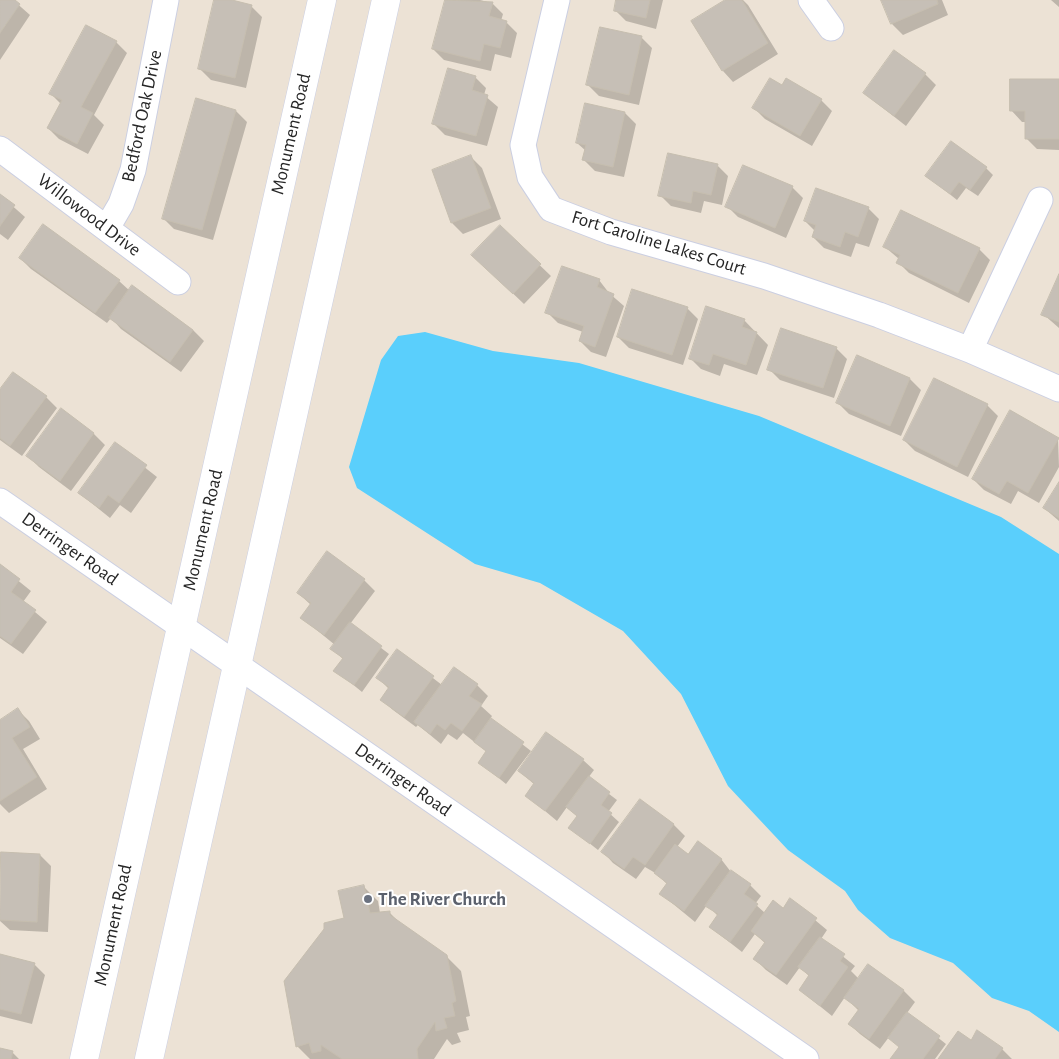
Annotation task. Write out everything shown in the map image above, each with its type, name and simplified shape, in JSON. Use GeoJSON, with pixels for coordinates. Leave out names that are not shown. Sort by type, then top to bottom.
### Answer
{"type":"FeatureCollection","features":[{"type":"Feature","properties":{"kind":"main road","name":"Monument Road"},"geometry":{"type":"LineString","coordinates":[[84,1059],[322,0]]}},
{"type":"Feature","properties":{"kind":"main road"},"geometry":{"type":"LineString","coordinates":[[149,1059],[239,666],[386,0]]}},
{"type":"Feature","properties":{"kind":"street","name":"Bedford Oak Drive"},"geometry":{"type":"LineString","coordinates":[[107,228],[121,204],[133,170],[166,0]]}},
{"type":"Feature","properties":{"kind":"street","name":"Fort Caroline Lakes Court"},"geometry":{"type":"LineString","coordinates":[[557,0],[523,145],[530,177],[551,209],[611,232],[805,290],[879,315],[970,350]]}},
{"type":"Feature","properties":{"kind":"street"},"geometry":{"type":"LineString","coordinates":[[811,0],[831,28]]}},
{"type":"Feature","properties":{"kind":"street","name":"Willowood Drive"},"geometry":{"type":"LineString","coordinates":[[0,149],[178,282]]}},
{"type":"Feature","properties":{"kind":"street"},"geometry":{"type":"LineString","coordinates":[[1040,200],[970,350],[1059,389]]}},
{"type":"Feature","properties":{"kind":"street","name":"Derringer Road"},"geometry":{"type":"LineString","coordinates":[[0,501],[806,1059]]}},
{"type":"Feature","properties":{"kind":"water"},"geometry":{"type":"Polygon","coordinates":[[[425,332],[493,351],[579,363],[759,416],[1001,517],[1059,554],[1059,1032],[1029,1011],[992,998],[953,963],[890,938],[858,910],[845,891],[788,850],[728,786],[681,694],[623,631],[540,583],[475,564],[357,488],[349,467],[381,360],[398,336],[425,332]]]}},
{"type":"Feature","properties":{"kind":"building"},"geometry":{"type":"Polygon","coordinates":[[[0,0],[15,0],[20,4],[0,33],[0,0]]]}},
{"type":"Feature","properties":{"kind":"building"},"geometry":{"type":"Polygon","coordinates":[[[214,0],[232,0],[252,5],[235,78],[198,69],[214,0]]]}},
{"type":"Feature","properties":{"kind":"building"},"geometry":{"type":"Polygon","coordinates":[[[445,0],[493,2],[489,16],[507,21],[500,48],[484,44],[480,61],[432,49],[445,0]]]}},
{"type":"Feature","properties":{"kind":"building"},"geometry":{"type":"Polygon","coordinates":[[[616,0],[650,0],[646,18],[614,11],[616,0]]]}},
{"type":"Feature","properties":{"kind":"building"},"geometry":{"type":"Polygon","coordinates":[[[725,0],[742,0],[768,43],[722,71],[691,21],[725,0]]]}},
{"type":"Feature","properties":{"kind":"building"},"geometry":{"type":"Polygon","coordinates":[[[881,0],[937,0],[938,4],[891,24],[881,0]]]}},
{"type":"Feature","properties":{"kind":"building"},"geometry":{"type":"Polygon","coordinates":[[[86,25],[117,41],[81,107],[93,113],[77,144],[47,128],[62,100],[49,94],[86,25]]]}},
{"type":"Feature","properties":{"kind":"building"},"geometry":{"type":"Polygon","coordinates":[[[600,27],[642,36],[629,95],[586,85],[600,27]]]}},
{"type":"Feature","properties":{"kind":"building"},"geometry":{"type":"Polygon","coordinates":[[[894,50],[926,73],[894,116],[863,93],[894,50]]]}},
{"type":"Feature","properties":{"kind":"building"},"geometry":{"type":"Polygon","coordinates":[[[448,68],[476,76],[472,90],[488,95],[476,136],[432,124],[448,68]]]}},
{"type":"Feature","properties":{"kind":"building"},"geometry":{"type":"Polygon","coordinates":[[[770,78],[782,85],[786,78],[822,99],[800,136],[752,108],[770,78]]]}},
{"type":"Feature","properties":{"kind":"building"},"geometry":{"type":"Polygon","coordinates":[[[1010,79],[1059,79],[1059,139],[1025,139],[1025,111],[1010,111],[1010,79]]]}},
{"type":"Feature","properties":{"kind":"building"},"geometry":{"type":"Polygon","coordinates":[[[196,98],[236,110],[202,230],[162,219],[196,98]]]}},
{"type":"Feature","properties":{"kind":"building"},"geometry":{"type":"Polygon","coordinates":[[[585,103],[625,112],[613,167],[582,160],[586,145],[576,143],[585,103]]]}},
{"type":"Feature","properties":{"kind":"building"},"geometry":{"type":"Polygon","coordinates":[[[951,141],[987,167],[970,190],[959,182],[950,194],[925,176],[951,141]]]}},
{"type":"Feature","properties":{"kind":"building"},"geometry":{"type":"Polygon","coordinates":[[[668,153],[718,164],[711,195],[693,191],[691,203],[658,196],[668,153]]]}},
{"type":"Feature","properties":{"kind":"building"},"geometry":{"type":"Polygon","coordinates":[[[471,155],[491,208],[451,223],[432,170],[471,155]]]}},
{"type":"Feature","properties":{"kind":"building"},"geometry":{"type":"Polygon","coordinates":[[[743,165],[793,186],[775,228],[725,207],[743,165]]]}},
{"type":"Feature","properties":{"kind":"building"},"geometry":{"type":"Polygon","coordinates":[[[816,188],[869,207],[858,237],[845,232],[840,247],[812,237],[816,225],[804,221],[816,188]]]}},
{"type":"Feature","properties":{"kind":"building"},"geometry":{"type":"Polygon","coordinates":[[[0,194],[15,205],[0,226],[0,194]]]}},
{"type":"Feature","properties":{"kind":"building"},"geometry":{"type":"Polygon","coordinates":[[[901,210],[980,248],[958,293],[896,263],[900,255],[883,247],[901,210]]]}},
{"type":"Feature","properties":{"kind":"building"},"geometry":{"type":"Polygon","coordinates":[[[43,224],[120,280],[95,313],[19,258],[43,224]]]}},
{"type":"Feature","properties":{"kind":"building"},"geometry":{"type":"Polygon","coordinates":[[[500,225],[541,264],[513,294],[471,255],[500,225]]]}},
{"type":"Feature","properties":{"kind":"building"},"geometry":{"type":"Polygon","coordinates":[[[562,266],[600,279],[597,287],[614,294],[595,347],[579,341],[584,326],[545,313],[562,266]]]}},
{"type":"Feature","properties":{"kind":"building"},"geometry":{"type":"Polygon","coordinates":[[[1059,274],[1059,322],[1041,315],[1059,274]]]}},
{"type":"Feature","properties":{"kind":"building"},"geometry":{"type":"Polygon","coordinates":[[[132,285],[193,330],[170,362],[109,318],[132,285]]]}},
{"type":"Feature","properties":{"kind":"building"},"geometry":{"type":"Polygon","coordinates":[[[632,289],[688,307],[672,355],[617,337],[632,289]]]}},
{"type":"Feature","properties":{"kind":"building"},"geometry":{"type":"Polygon","coordinates":[[[706,306],[745,319],[742,327],[757,332],[746,365],[713,354],[709,365],[689,359],[706,306]]]}},
{"type":"Feature","properties":{"kind":"building"},"geometry":{"type":"Polygon","coordinates":[[[781,328],[837,347],[823,388],[767,370],[781,328]]]}},
{"type":"Feature","properties":{"kind":"building"},"geometry":{"type":"Polygon","coordinates":[[[857,355],[910,378],[890,426],[836,403],[857,355]]]}},
{"type":"Feature","properties":{"kind":"building"},"geometry":{"type":"Polygon","coordinates":[[[13,372],[47,396],[10,446],[0,438],[0,389],[13,372]]]}},
{"type":"Feature","properties":{"kind":"building"},"geometry":{"type":"Polygon","coordinates":[[[934,378],[988,404],[957,467],[903,440],[934,378]]]}},
{"type":"Feature","properties":{"kind":"building"},"geometry":{"type":"Polygon","coordinates":[[[61,408],[94,433],[60,481],[26,456],[61,408]]]}},
{"type":"Feature","properties":{"kind":"building"},"geometry":{"type":"Polygon","coordinates":[[[1010,410],[1059,438],[1028,493],[1007,481],[999,494],[972,479],[1010,410]]]}},
{"type":"Feature","properties":{"kind":"building"},"geometry":{"type":"Polygon","coordinates":[[[115,442],[147,465],[119,503],[108,495],[99,508],[78,493],[115,442]]]}},
{"type":"Feature","properties":{"kind":"building"},"geometry":{"type":"Polygon","coordinates":[[[1059,482],[1059,518],[1043,508],[1059,482]]]}},
{"type":"Feature","properties":{"kind":"building"},"geometry":{"type":"Polygon","coordinates":[[[327,551],[365,579],[324,635],[300,618],[311,603],[297,593],[327,551]]]}},
{"type":"Feature","properties":{"kind":"building"},"geometry":{"type":"Polygon","coordinates":[[[0,564],[20,579],[11,592],[36,610],[11,644],[0,636],[0,564]]]}},
{"type":"Feature","properties":{"kind":"building"},"geometry":{"type":"Polygon","coordinates":[[[350,622],[382,646],[354,685],[333,671],[343,658],[330,649],[350,622]]]}},
{"type":"Feature","properties":{"kind":"building"},"geometry":{"type":"Polygon","coordinates":[[[397,649],[434,676],[404,717],[380,700],[389,687],[376,678],[397,649]]]}},
{"type":"Feature","properties":{"kind":"building"},"geometry":{"type":"Polygon","coordinates":[[[454,667],[478,684],[469,696],[482,704],[462,731],[451,723],[445,730],[437,724],[430,734],[414,722],[454,667]]]}},
{"type":"Feature","properties":{"kind":"building"},"geometry":{"type":"Polygon","coordinates":[[[18,708],[30,727],[12,738],[37,777],[0,801],[0,720],[18,708]]]}},
{"type":"Feature","properties":{"kind":"building"},"geometry":{"type":"Polygon","coordinates":[[[491,718],[524,742],[499,778],[478,763],[486,751],[474,742],[491,718]]]}},
{"type":"Feature","properties":{"kind":"building"},"geometry":{"type":"Polygon","coordinates":[[[546,732],[584,759],[545,811],[525,796],[534,783],[518,771],[546,732]]]}},
{"type":"Feature","properties":{"kind":"building"},"geometry":{"type":"Polygon","coordinates":[[[589,776],[610,792],[601,805],[612,813],[590,844],[568,828],[577,816],[566,807],[589,776]]]}},
{"type":"Feature","properties":{"kind":"building"},"geometry":{"type":"Polygon","coordinates":[[[640,799],[674,824],[645,865],[633,857],[624,869],[601,852],[640,799]]]}},
{"type":"Feature","properties":{"kind":"building"},"geometry":{"type":"Polygon","coordinates":[[[698,841],[722,859],[684,911],[659,894],[667,883],[654,873],[675,844],[688,854],[698,841]]]}},
{"type":"Feature","properties":{"kind":"building"},"geometry":{"type":"Polygon","coordinates":[[[1,852],[40,854],[37,922],[0,920],[1,852]]]}},
{"type":"Feature","properties":{"kind":"building"},"geometry":{"type":"Polygon","coordinates":[[[731,870],[751,884],[744,894],[758,904],[730,942],[709,927],[718,914],[705,906],[731,870]]]}},
{"type":"Feature","properties":{"kind":"building"},"geometry":{"type":"Polygon","coordinates":[[[364,885],[370,913],[390,911],[390,915],[447,955],[456,1001],[452,1003],[455,1016],[444,1018],[447,1028],[436,1031],[435,1022],[417,1049],[418,1059],[342,1059],[321,1045],[321,1051],[312,1053],[309,1043],[296,1047],[284,981],[324,929],[324,923],[344,918],[338,891],[364,885]]]}},
{"type":"Feature","properties":{"kind":"building"},"geometry":{"type":"Polygon","coordinates":[[[790,898],[817,918],[776,975],[753,959],[765,942],[751,931],[773,900],[783,908],[790,898]]]}},
{"type":"Feature","properties":{"kind":"building"},"geometry":{"type":"Polygon","coordinates":[[[820,937],[845,954],[840,961],[848,967],[820,1006],[799,990],[809,975],[798,967],[820,937]]]}},
{"type":"Feature","properties":{"kind":"building"},"geometry":{"type":"Polygon","coordinates":[[[0,954],[35,963],[21,1014],[0,1009],[0,954]]]}},
{"type":"Feature","properties":{"kind":"building"},"geometry":{"type":"Polygon","coordinates":[[[868,964],[904,990],[869,1039],[848,1024],[859,1009],[844,998],[868,964]]]}},
{"type":"Feature","properties":{"kind":"building"},"geometry":{"type":"Polygon","coordinates":[[[907,1012],[940,1036],[923,1059],[890,1059],[899,1047],[888,1038],[907,1012]]]}},
{"type":"Feature","properties":{"kind":"building"},"geometry":{"type":"Polygon","coordinates":[[[977,1030],[1003,1048],[995,1059],[938,1059],[958,1031],[971,1040],[977,1030]]]}},
{"type":"Feature","properties":{"kind":"building"},"geometry":{"type":"Polygon","coordinates":[[[0,1048],[13,1051],[11,1059],[0,1059],[0,1048]]]}},
{"type":"Feature","properties":{"kind":"place","name":"The River Church"},"geometry":{"type":"Point","coordinates":[368,899]}}]}
